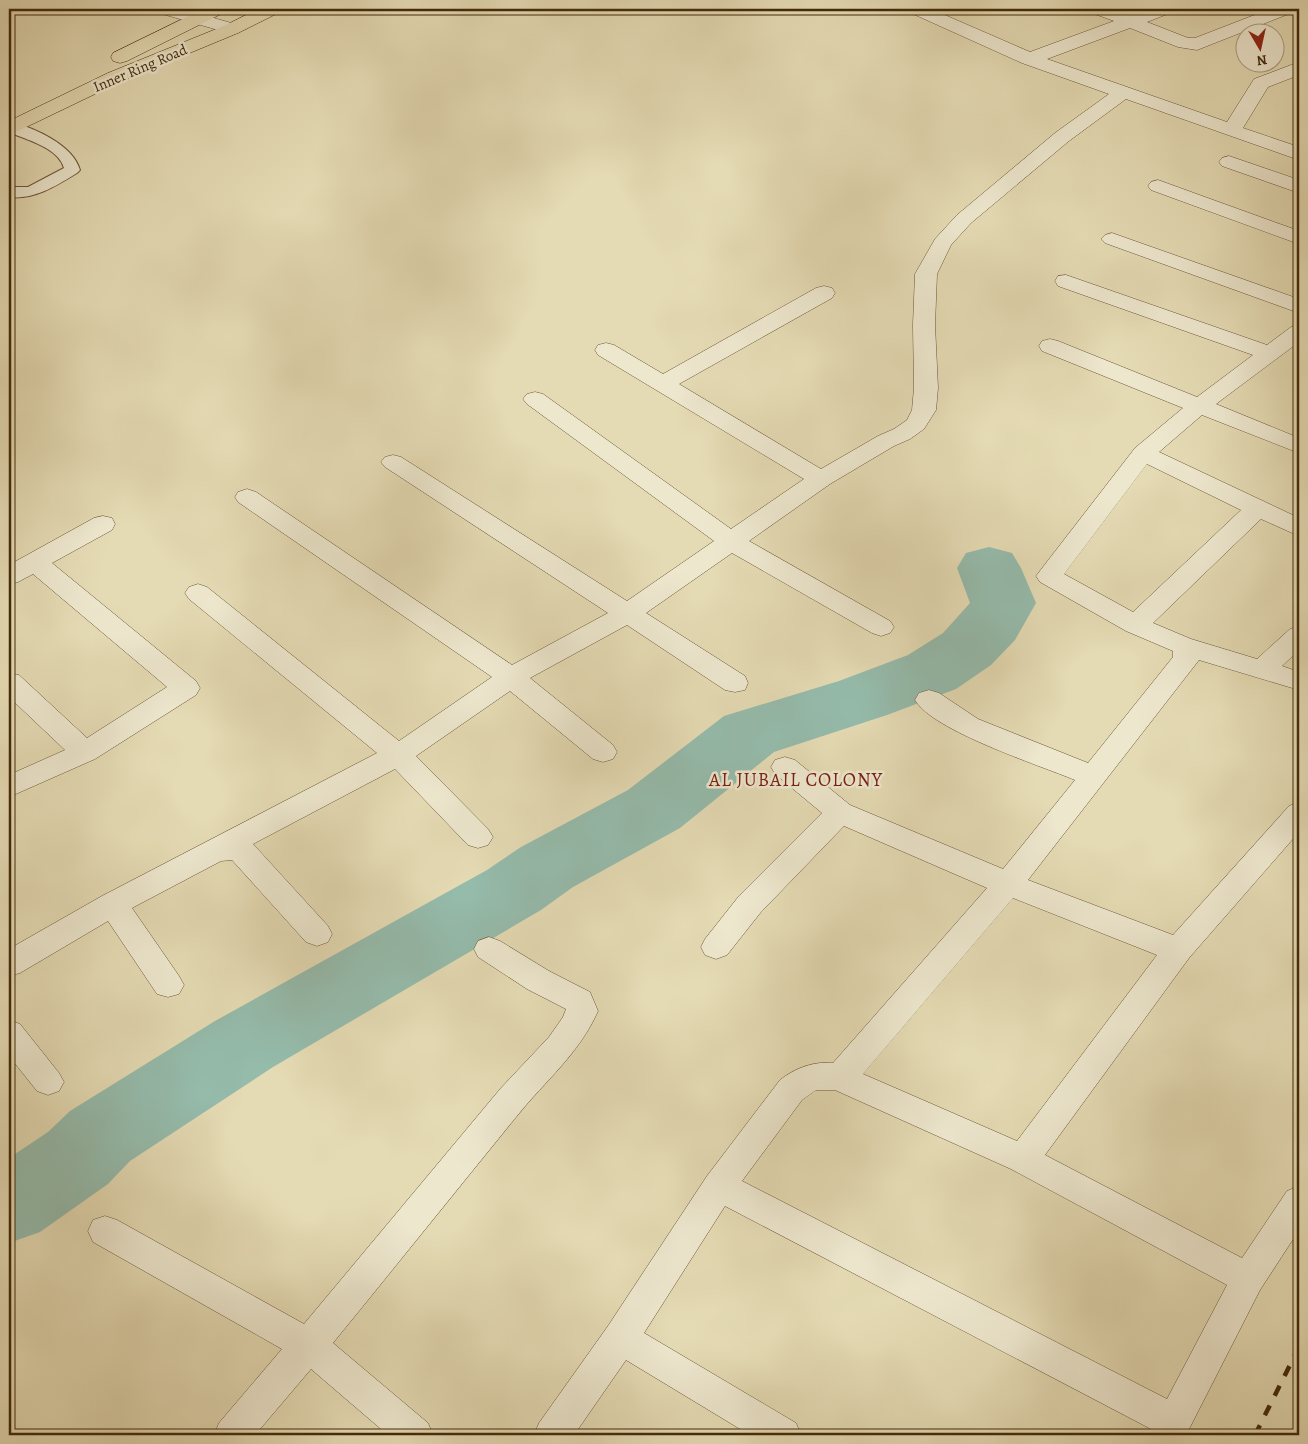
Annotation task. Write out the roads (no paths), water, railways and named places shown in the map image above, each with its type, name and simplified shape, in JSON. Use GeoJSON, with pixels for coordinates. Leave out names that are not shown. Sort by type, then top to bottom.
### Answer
{"type":"FeatureCollection","features":[{"type":"Feature","properties":{"kind":"highway","name":"Inner Ring Road"},"geometry":{"type":"LineString","coordinates":[[10,123],[196,18],[217,9]]}},
{"type":"Feature","properties":{"kind":"highway","name":"Inner Ring Road"},"geometry":{"type":"LineString","coordinates":[[10,123],[232,29],[272,9]]}},
{"type":"Feature","properties":{"kind":"street"},"geometry":{"type":"LineString","coordinates":[[165,9],[232,29]]}},
{"type":"Feature","properties":{"kind":"street"},"geometry":{"type":"LineString","coordinates":[[917,9],[1029,59],[1299,154]]}},
{"type":"Feature","properties":{"kind":"street"},"geometry":{"type":"LineString","coordinates":[[1098,9],[1185,44],[1197,44],[1286,9]]}},
{"type":"Feature","properties":{"kind":"street"},"geometry":{"type":"LineString","coordinates":[[1029,59],[1164,9]]}},
{"type":"Feature","properties":{"kind":"street"},"geometry":{"type":"LineString","coordinates":[[1231,131],[1261,83],[1299,68]]}},
{"type":"Feature","properties":{"kind":"street"},"geometry":{"type":"LineString","coordinates":[[9,964],[113,904],[398,755],[511,677],[628,612],[821,479],[886,441],[902,434],[916,424],[924,410],[926,274],[942,243],[964,219],[1054,143],[1122,93]]}},
{"type":"Feature","properties":{"kind":"street"},"geometry":{"type":"LineString","coordinates":[[1229,162],[1299,187]]}},
{"type":"Feature","properties":{"kind":"street"},"geometry":{"type":"LineString","coordinates":[[1158,186],[1299,238]]}},
{"type":"Feature","properties":{"kind":"street"},"geometry":{"type":"LineString","coordinates":[[1112,240],[1299,306]]}},
{"type":"Feature","properties":{"kind":"street"},"geometry":{"type":"LineString","coordinates":[[1066,281],[1270,354]]}},
{"type":"Feature","properties":{"kind":"street"},"geometry":{"type":"LineString","coordinates":[[664,384],[824,293]]}},
{"type":"Feature","properties":{"kind":"street"},"geometry":{"type":"LineString","coordinates":[[1299,332],[1200,405],[1143,452],[1049,576],[1135,625],[1182,645],[1299,681]]}},
{"type":"Feature","properties":{"kind":"street"},"geometry":{"type":"LineString","coordinates":[[1050,346],[1299,446]]}},
{"type":"Feature","properties":{"kind":"street"},"geometry":{"type":"LineString","coordinates":[[606,350],[821,479]]}},
{"type":"Feature","properties":{"kind":"street"},"geometry":{"type":"LineString","coordinates":[[535,399],[732,542],[881,628]]}},
{"type":"Feature","properties":{"kind":"street"},"geometry":{"type":"LineString","coordinates":[[1143,452],[1299,528]]}},
{"type":"Feature","properties":{"kind":"street"},"geometry":{"type":"LineString","coordinates":[[393,462],[628,612],[735,683]]}},
{"type":"Feature","properties":{"kind":"street"},"geometry":{"type":"LineString","coordinates":[[246,497],[511,677],[603,752]]}},
{"type":"Feature","properties":{"kind":"street"},"geometry":{"type":"LineString","coordinates":[[1135,625],[1257,509]]}},
{"type":"Feature","properties":{"kind":"street"},"geometry":{"type":"LineString","coordinates":[[9,576],[103,524]]}},
{"type":"Feature","properties":{"kind":"street"},"geometry":{"type":"LineString","coordinates":[[9,787],[85,752],[186,688],[34,561]]}},
{"type":"Feature","properties":{"kind":"street"},"geometry":{"type":"LineString","coordinates":[[198,593],[398,755],[478,838]]}},
{"type":"Feature","properties":{"kind":"street"},"geometry":{"type":"LineString","coordinates":[[1262,670],[1299,635]]}},
{"type":"Feature","properties":{"kind":"street"},"geometry":{"type":"LineString","coordinates":[[840,1078],[1008,884],[1187,658],[1186,651],[1182,645]]}},
{"type":"Feature","properties":{"kind":"street"},"geometry":{"type":"LineString","coordinates":[[9,682],[85,752]]}},
{"type":"Feature","properties":{"kind":"street"},"geometry":{"type":"LineString","coordinates":[[929,700],[968,726],[1093,776]]}},
{"type":"Feature","properties":{"kind":"street"},"geometry":{"type":"LineString","coordinates":[[786,767],[840,812],[1008,884],[1178,950]]}},
{"type":"Feature","properties":{"kind":"street"},"geometry":{"type":"LineString","coordinates":[[716,947],[750,904],[840,812]]}},
{"type":"Feature","properties":{"kind":"street"},"geometry":{"type":"LineString","coordinates":[[1024,1159],[1178,950],[1299,813]]}},
{"type":"Feature","properties":{"kind":"street"},"geometry":{"type":"LineString","coordinates":[[218,850],[239,848],[317,934]]}},
{"type":"Feature","properties":{"kind":"street"},"geometry":{"type":"LineString","coordinates":[[113,904],[168,985]]}},
{"type":"Feature","properties":{"kind":"street"},"geometry":{"type":"LineString","coordinates":[[232,1435],[310,1346],[513,1097],[576,1027],[582,1010],[579,1001],[538,980],[489,949]]}},
{"type":"Feature","properties":{"kind":"street"},"geometry":{"type":"LineString","coordinates":[[9,1032],[48,1082]]}},
{"type":"Feature","properties":{"kind":"street"},"geometry":{"type":"LineString","coordinates":[[552,1435],[621,1338],[719,1186],[791,1090],[802,1080],[817,1075],[840,1078],[1024,1159],[1248,1279]]}},
{"type":"Feature","properties":{"kind":"street"},"geometry":{"type":"LineString","coordinates":[[719,1186],[1170,1428],[1248,1279],[1299,1201]]}},
{"type":"Feature","properties":{"kind":"street"},"geometry":{"type":"LineString","coordinates":[[105,1231],[310,1346],[415,1435]]}},
{"type":"Feature","properties":{"kind":"street"},"geometry":{"type":"LineString","coordinates":[[621,1338],[783,1435]]}},
{"type":"Feature","properties":{"kind":"lane"},"geometry":{"type":"LineString","coordinates":[[9,192],[29,191],[72,170],[72,164],[64,153],[10,123]]}},
{"type":"Feature","properties":{"kind":"waterway"},"geometry":{"type":"LineString","coordinates":[[9,1205],[78,1158],[100,1136],[244,1044],[514,890],[547,867],[654,809],[749,734],[863,698],[932,672],[967,649],[991,624],[1003,603],[989,568]]}},
{"type":"Feature","properties":{"kind":"railway"},"geometry":{"type":"LineString","coordinates":[[1255,1435],[1299,1347]]}},
{"type":"Feature","properties":{"kind":"district","name":"AL JUBAIL COLONY"},"geometry":{"type":"Point","coordinates":[796,779]}}]}
